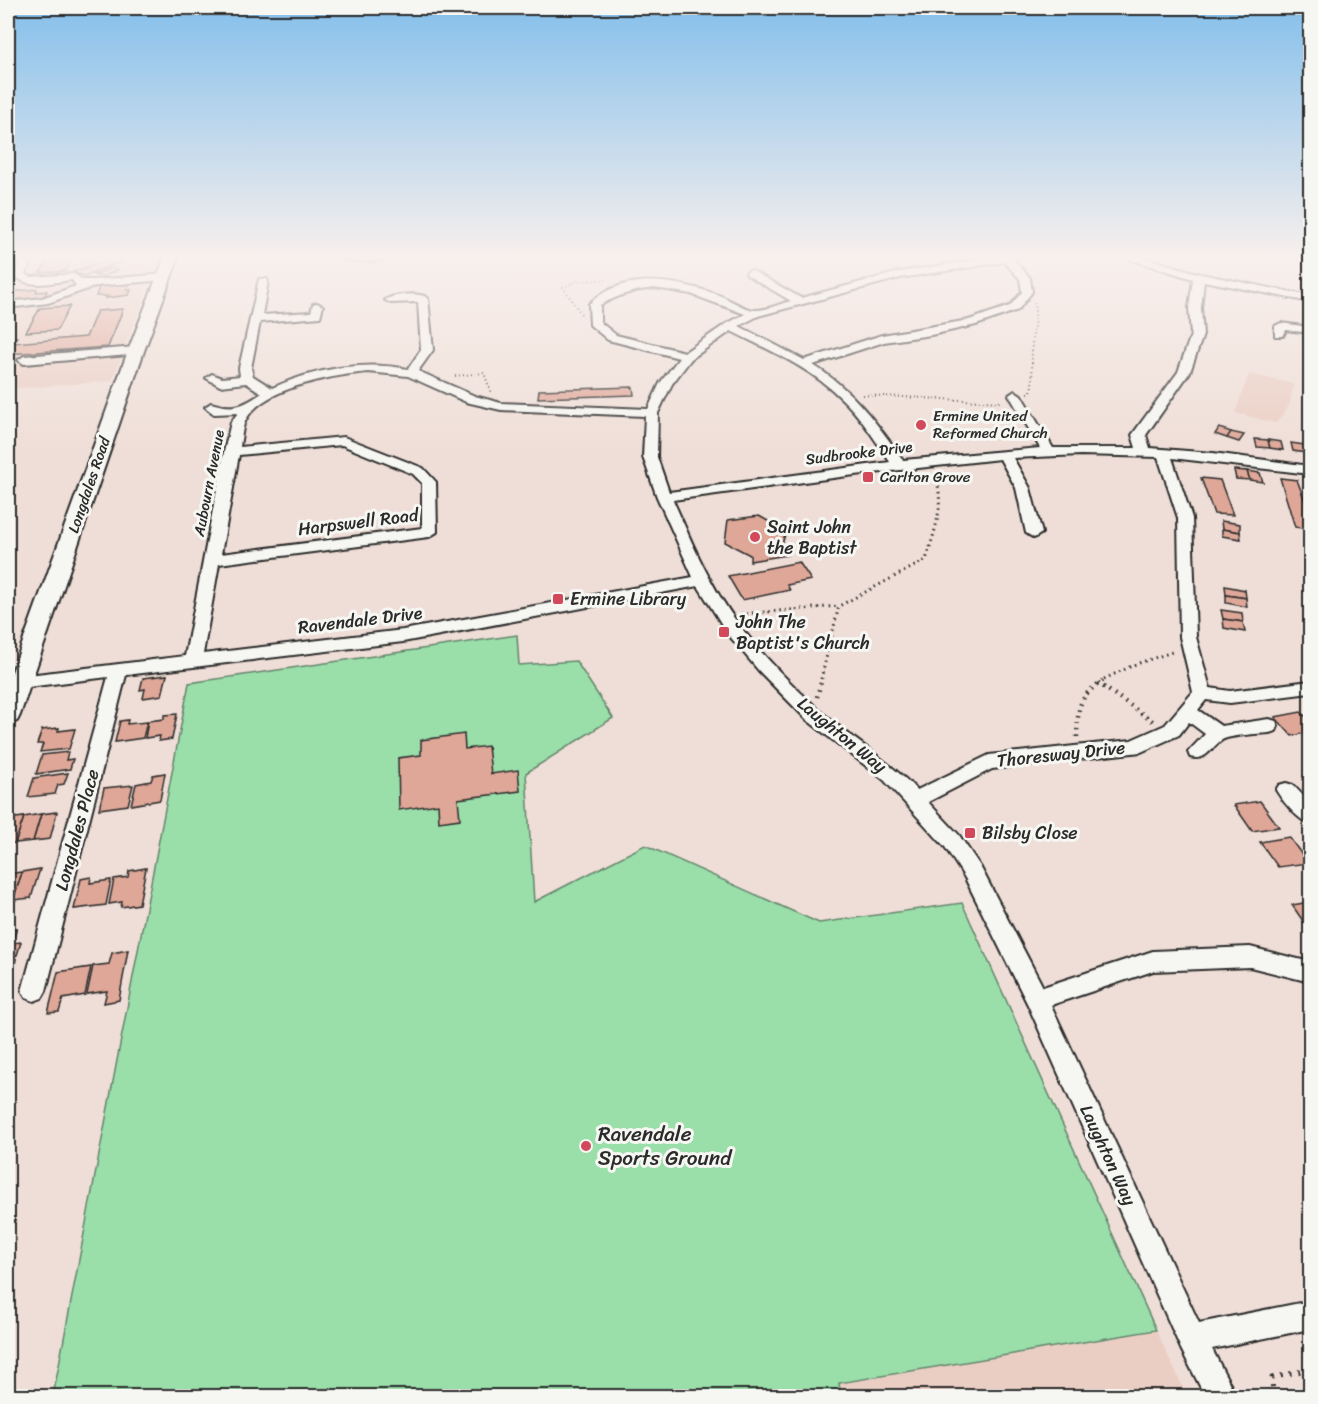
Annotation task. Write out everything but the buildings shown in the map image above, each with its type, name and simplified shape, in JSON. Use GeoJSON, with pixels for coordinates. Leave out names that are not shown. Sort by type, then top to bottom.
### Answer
{"type":"FeatureCollection","features":[{"type":"Feature","properties":{"kind":"main road","name":"Longdales Road"},"geometry":{"type":"LineString","coordinates":[[8,715],[147,322]]}},
{"type":"Feature","properties":{"kind":"street"},"geometry":{"type":"LineString","coordinates":[[254,322],[245,369],[249,379],[271,393]]}},
{"type":"Feature","properties":{"kind":"street"},"geometry":{"type":"LineString","coordinates":[[411,373],[427,350],[425,322]]}},
{"type":"Feature","properties":{"kind":"street"},"geometry":{"type":"LineString","coordinates":[[594,322],[612,338],[687,356]]}},
{"type":"Feature","properties":{"kind":"street","name":"Laughton Way"},"geometry":{"type":"LineString","coordinates":[[739,322],[687,356],[666,383],[652,413],[650,457],[664,497],[702,580],[724,615],[765,667],[813,716],[891,775],[952,841],[973,872],[1037,999],[1191,1339],[1221,1396]]}},
{"type":"Feature","properties":{"kind":"street"},"geometry":{"type":"LineString","coordinates":[[803,364],[882,339],[931,332],[979,322]]}},
{"type":"Feature","properties":{"kind":"street"},"geometry":{"type":"LineString","coordinates":[[1145,453],[1139,435],[1184,372],[1197,335],[1196,322]]}},
{"type":"Feature","properties":{"kind":"street"},"geometry":{"type":"LineString","coordinates":[[730,326],[803,364],[844,394],[869,421],[898,464]]}},
{"type":"Feature","properties":{"kind":"street"},"geometry":{"type":"LineString","coordinates":[[1279,334],[1281,326],[1311,330]]}},
{"type":"Feature","properties":{"kind":"street"},"geometry":{"type":"LineString","coordinates":[[24,360],[136,351]]}},
{"type":"Feature","properties":{"kind":"street","name":"Aubourn Avenue"},"geometry":{"type":"LineString","coordinates":[[193,660],[238,422],[249,409],[271,393],[298,381],[340,372],[380,369],[411,373],[447,390],[490,405],[532,409],[652,413]]}},
{"type":"Feature","properties":{"kind":"street"},"geometry":{"type":"LineString","coordinates":[[212,378],[220,382],[249,379]]}},
{"type":"Feature","properties":{"kind":"street"},"geometry":{"type":"LineString","coordinates":[[1018,399],[1050,452]]}},
{"type":"Feature","properties":{"kind":"street"},"geometry":{"type":"LineString","coordinates":[[211,407],[214,410],[249,409]]}},
{"type":"Feature","properties":{"kind":"street","name":"Harpswell Road"},"geometry":{"type":"LineString","coordinates":[[211,560],[429,532],[429,482],[418,471],[360,446],[338,441],[231,452]]}},
{"type":"Feature","properties":{"kind":"street","name":"Sudbrooke Drive"},"geometry":{"type":"LineString","coordinates":[[664,497],[898,464],[1050,452],[1164,454],[1249,461],[1311,470]]}},
{"type":"Feature","properties":{"kind":"street"},"geometry":{"type":"LineString","coordinates":[[1164,454],[1185,518],[1188,637],[1202,693],[1230,697],[1311,687]]}},
{"type":"Feature","properties":{"kind":"street"},"geometry":{"type":"LineString","coordinates":[[1004,455],[1023,488],[1034,533]]}},
{"type":"Feature","properties":{"kind":"street","name":"Ravendale Drive"},"geometry":{"type":"LineString","coordinates":[[20,682],[403,636],[702,580]]}},
{"type":"Feature","properties":{"kind":"street","name":"Longdales Place"},"geometry":{"type":"LineString","coordinates":[[34,991],[119,669]]}},
{"type":"Feature","properties":{"kind":"street","name":"Thoresway Drive"},"geometry":{"type":"LineString","coordinates":[[916,800],[989,762],[1134,747],[1172,730],[1202,693]]}},
{"type":"Feature","properties":{"kind":"street"},"geometry":{"type":"LineString","coordinates":[[1187,712],[1218,733]]}},
{"type":"Feature","properties":{"kind":"street"},"geometry":{"type":"LineString","coordinates":[[1197,752],[1218,733],[1269,726]]}},
{"type":"Feature","properties":{"kind":"street"},"geometry":{"type":"LineString","coordinates":[[1286,790],[1311,816]]}},
{"type":"Feature","properties":{"kind":"street"},"geometry":{"type":"LineString","coordinates":[[1037,999],[1153,961],[1250,957],[1306,969]]}},
{"type":"Feature","properties":{"kind":"street"},"geometry":{"type":"LineString","coordinates":[[1191,1339],[1311,1315]]}},
{"type":"Feature","properties":{"kind":"path"},"geometry":{"type":"LineString","coordinates":[[844,394],[893,395],[963,401],[1018,399],[1031,392],[1035,376],[1032,345],[1037,322]]}},
{"type":"Feature","properties":{"kind":"path"},"geometry":{"type":"LineString","coordinates":[[1311,357],[1307,357],[1306,380],[1311,383]]}},
{"type":"Feature","properties":{"kind":"path"},"geometry":{"type":"LineString","coordinates":[[724,615],[839,606],[926,560],[942,499],[939,482],[928,461]]}},
{"type":"Feature","properties":{"kind":"path"},"geometry":{"type":"LineString","coordinates":[[813,716],[839,606]]}},
{"type":"Feature","properties":{"kind":"path"},"geometry":{"type":"LineString","coordinates":[[1077,753],[1078,705],[1098,682],[1131,666],[1190,646]]}},
{"type":"Feature","properties":{"kind":"path"},"geometry":{"type":"LineString","coordinates":[[1098,682],[1168,732]]}},
{"type":"Feature","properties":{"kind":"path"},"geometry":{"type":"LineString","coordinates":[[1273,1396],[1272,1378],[1311,1369]]}},
{"type":"Feature","properties":{"kind":"shaded area"},"geometry":{"type":"Polygon","coordinates":[[[8,322],[135,322],[112,381],[8,389],[8,322]]]}},
{"type":"Feature","properties":{"kind":"shaded area"},"geometry":{"type":"Polygon","coordinates":[[[1249,374],[1294,384],[1289,406],[1276,423],[1235,413],[1249,374]]]}},
{"type":"Feature","properties":{"kind":"shaded area"},"geometry":{"type":"Polygon","coordinates":[[[1156,1330],[1187,1396],[841,1396],[838,1383],[1156,1330]]]}},
{"type":"Feature","properties":{"kind":"green space","name":"Ravendale Sports Ground"},"geometry":{"type":"Polygon","coordinates":[[[517,635],[519,665],[576,661],[613,718],[526,773],[534,902],[645,845],[819,923],[962,903],[1156,1330],[839,1383],[841,1396],[53,1396],[189,683],[517,635]]]}},
{"type":"Feature","properties":{"kind":"place","name":"Ermine United Reformed Church"},"geometry":{"type":"Point","coordinates":[921,425]}},
{"type":"Feature","properties":{"kind":"place","name":"Carlton Grove"},"geometry":{"type":"Point","coordinates":[868,477]}},
{"type":"Feature","properties":{"kind":"place","name":"Saint John the Baptist"},"geometry":{"type":"Point","coordinates":[755,537]}},
{"type":"Feature","properties":{"kind":"place","name":"Ermine Library"},"geometry":{"type":"Point","coordinates":[558,599]}},
{"type":"Feature","properties":{"kind":"place","name":"John The Baptist's Church"},"geometry":{"type":"Point","coordinates":[724,632]}},
{"type":"Feature","properties":{"kind":"place","name":"Bilsby Close"},"geometry":{"type":"Point","coordinates":[970,833]}},
{"type":"Feature","properties":{"kind":"place","name":"Ravendale Sports Ground"},"geometry":{"type":"Point","coordinates":[586,1146]}}]}
